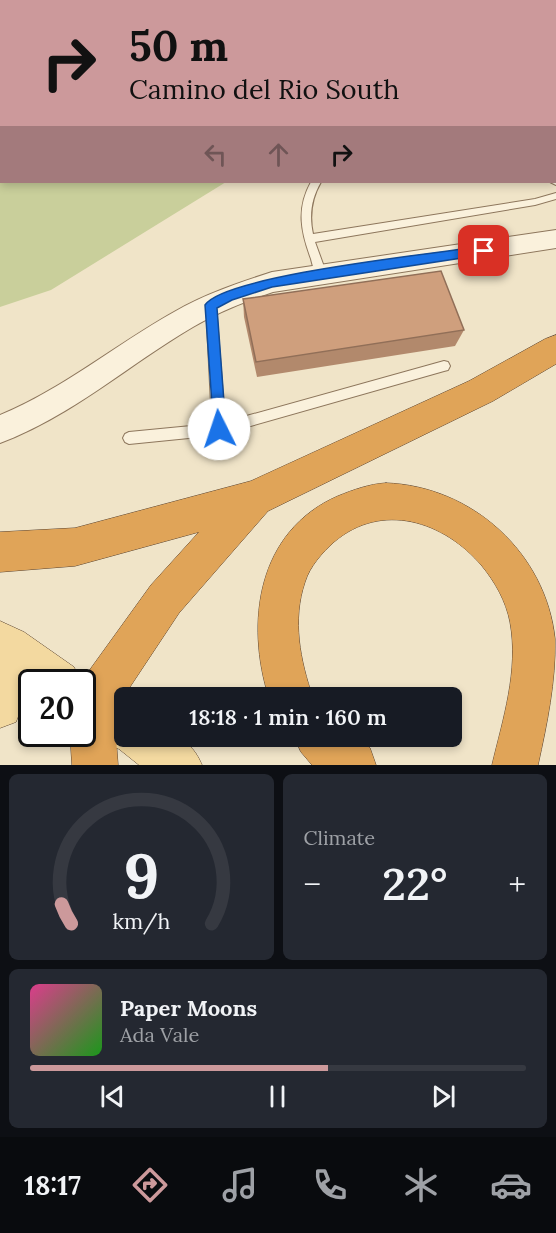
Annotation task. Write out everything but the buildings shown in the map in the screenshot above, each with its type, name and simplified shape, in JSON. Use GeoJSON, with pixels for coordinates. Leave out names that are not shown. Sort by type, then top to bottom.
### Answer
{"type":"FeatureCollection","features":[{"type":"Feature","properties":{"kind":"highway"},"geometry":{"type":"LineString","coordinates":[[0,552],[75,547],[255,498],[481,391],[556,348]]}},
{"type":"Feature","properties":{"kind":"highway"},"geometry":{"type":"LineString","coordinates":[[96,694],[165,599],[255,498]]}},
{"type":"Feature","properties":{"kind":"highway"},"geometry":{"type":"LineString","coordinates":[[288,687],[279,657],[276,619],[284,580],[298,550],[320,528],[353,508],[371,502],[397,502],[423,506],[446,514],[468,526],[490,545],[506,564],[522,591],[531,622],[535,669],[514,765]]}},
{"type":"Feature","properties":{"kind":"highway"},"geometry":{"type":"LineString","coordinates":[[93,747],[95,765]]}},
{"type":"Feature","properties":{"kind":"highway"},"geometry":{"type":"LineString","coordinates":[[326,747],[353,765]]}},
{"type":"Feature","properties":{"kind":"main road"},"geometry":{"type":"LineString","coordinates":[[4,645],[39,669]]}},
{"type":"Feature","properties":{"kind":"main road"},"geometry":{"type":"LineString","coordinates":[[0,706],[10,678],[4,645]]}},
{"type":"Feature","properties":{"kind":"main road"},"geometry":{"type":"LineString","coordinates":[[153,747],[179,765]]}},
{"type":"Feature","properties":{"kind":"street"},"geometry":{"type":"LineString","coordinates":[[0,429],[17,423],[70,394],[184,319],[227,297],[272,282],[556,239]]}},
{"type":"Feature","properties":{"kind":"lane"},"geometry":{"type":"LineString","coordinates":[[315,183],[310,190],[304,213],[308,239],[322,275]]}},
{"type":"Feature","properties":{"kind":"lane"},"geometry":{"type":"LineString","coordinates":[[308,239],[535,202],[556,196]]}},
{"type":"Feature","properties":{"kind":"lane"},"geometry":{"type":"LineString","coordinates":[[211,305],[219,429]]}},
{"type":"Feature","properties":{"kind":"lane"},"geometry":{"type":"LineString","coordinates":[[129,438],[219,429],[444,366]]}},
{"type":"Feature","properties":{"kind":"green space"},"geometry":{"type":"Polygon","coordinates":[[[0,183],[224,183],[51,290],[0,307],[0,183]]]}},
{"type":"Feature","properties":{"kind":"route"},"geometry":{"type":"LineString","coordinates":[[219,429],[211,305],[227,297],[272,282],[484,251]]}}]}
